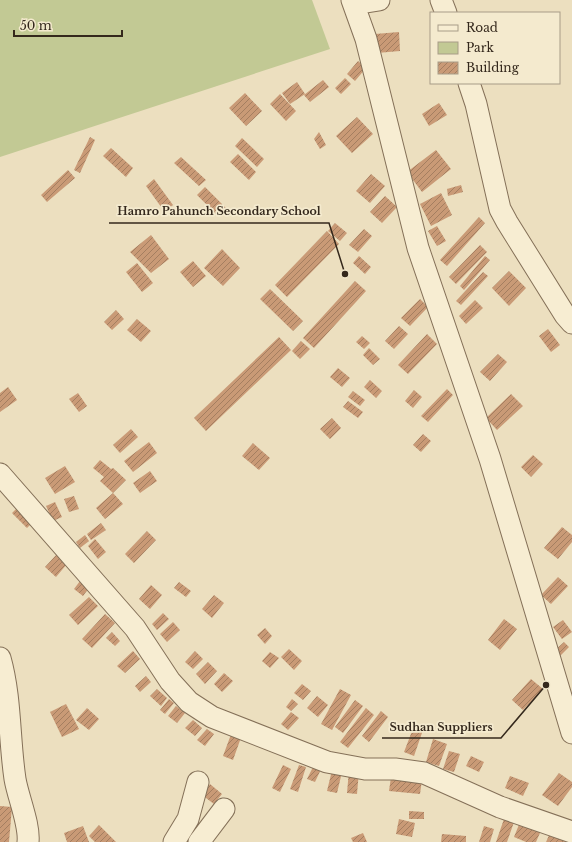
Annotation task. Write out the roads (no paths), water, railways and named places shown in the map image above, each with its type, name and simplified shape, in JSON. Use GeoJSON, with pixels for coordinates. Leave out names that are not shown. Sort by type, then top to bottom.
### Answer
{"type":"FeatureCollection","features":[{"type":"Feature","properties":{"kind":"street"},"geometry":{"type":"LineString","coordinates":[[379,0],[353,2],[366,39],[418,248],[490,459],[572,733]]}},
{"type":"Feature","properties":{"kind":"street"},"geometry":{"type":"LineString","coordinates":[[441,0],[446,12]]}},
{"type":"Feature","properties":{"kind":"street"},"geometry":{"type":"LineString","coordinates":[[469,84],[476,104],[500,208],[507,222],[561,309],[572,323]]}},
{"type":"Feature","properties":{"kind":"street"},"geometry":{"type":"LineString","coordinates":[[0,474],[135,628],[170,681],[190,702],[212,717],[327,762],[365,769],[395,769],[424,773],[500,807],[572,832]]}},
{"type":"Feature","properties":{"kind":"street"},"geometry":{"type":"LineString","coordinates":[[0,658],[5,676],[15,780],[25,816],[28,842]]}},
{"type":"Feature","properties":{"kind":"street"},"geometry":{"type":"LineString","coordinates":[[174,842],[188,820],[198,782]]}},
{"type":"Feature","properties":{"kind":"street"},"geometry":{"type":"LineString","coordinates":[[199,842],[224,809]]}},
{"type":"Feature","properties":{"kind":"place","name":"Hamro Pahunch Secondary School"},"geometry":{"type":"Point","coordinates":[345,274]}},
{"type":"Feature","properties":{"kind":"place","name":"Sudhan Suppliers"},"geometry":{"type":"Point","coordinates":[546,685]}}]}
